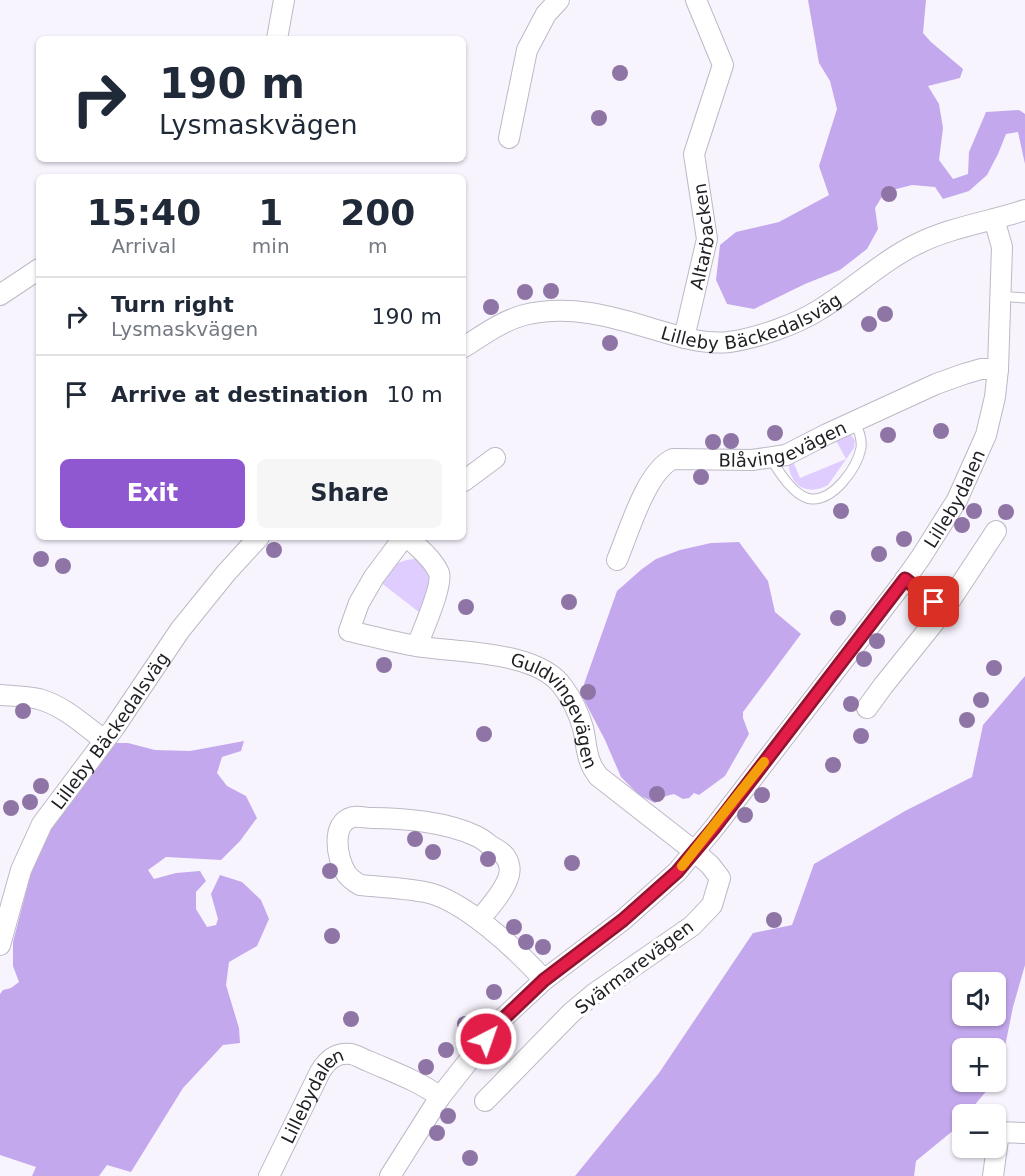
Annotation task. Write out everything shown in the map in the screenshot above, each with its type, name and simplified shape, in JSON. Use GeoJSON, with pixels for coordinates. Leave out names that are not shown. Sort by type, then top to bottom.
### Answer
{"type":"FeatureCollection","features":[{"type":"Feature","properties":{"kind":"street"},"geometry":{"type":"LineString","coordinates":[[278,36],[284,0]]}},
{"type":"Feature","properties":{"kind":"street"},"geometry":{"type":"LineString","coordinates":[[509,138],[527,50],[546,14],[559,0]]}},
{"type":"Feature","properties":{"kind":"street","name":"Altarbacken"},"geometry":{"type":"LineString","coordinates":[[684,338],[707,240],[694,154],[723,65],[696,0]]}},
{"type":"Feature","properties":{"kind":"street","name":"Lilleby Bäckedalsväg"},"geometry":{"type":"LineString","coordinates":[[466,345],[493,328],[523,315],[569,310],[597,313],[684,338],[708,341],[728,342],[766,333],[796,322],[819,310],[916,244],[948,231],[1025,210]]}},
{"type":"Feature","properties":{"kind":"street","name":"Lillebydalen"},"geometry":{"type":"LineString","coordinates":[[390,1176],[440,1097],[500,1022],[544,980],[623,920],[677,872],[714,828],[905,579],[957,500],[986,435],[995,397],[1002,247],[994,219]]}},
{"type":"Feature","properties":{"kind":"street"},"geometry":{"type":"LineString","coordinates":[[0,295],[36,271]]}},
{"type":"Feature","properties":{"kind":"street","name":"Blåvingevägen"},"geometry":{"type":"LineString","coordinates":[[617,560],[647,486],[666,462],[673,459],[752,460],[786,455],[936,384],[981,369],[998,369]]}},
{"type":"Feature","properties":{"kind":"street"},"geometry":{"type":"LineString","coordinates":[[466,480],[495,458]]}},
{"type":"Feature","properties":{"kind":"street"},"geometry":{"type":"LineString","coordinates":[[867,708],[944,610],[996,531]]}},
{"type":"Feature","properties":{"kind":"street","name":"Lilleby Bäckedalsväg"},"geometry":{"type":"LineString","coordinates":[[0,945],[21,870],[42,824],[104,741],[180,630],[256,540]]}},
{"type":"Feature","properties":{"kind":"street","name":"Guldvingevägen"},"geometry":{"type":"LineString","coordinates":[[404,540],[374,577],[359,603],[349,631],[417,646],[489,654],[535,667],[553,676],[561,684],[575,709],[583,728],[590,764],[598,776],[694,851]]}},
{"type":"Feature","properties":{"kind":"street","name":"Guldvingevägen"},"geometry":{"type":"LineString","coordinates":[[409,540],[433,564],[440,577],[438,591],[417,646]]}},
{"type":"Feature","properties":{"kind":"street"},"geometry":{"type":"LineString","coordinates":[[905,579],[944,610]]}},
{"type":"Feature","properties":{"kind":"street"},"geometry":{"type":"LineString","coordinates":[[0,695],[37,699],[51,704],[65,711],[104,741]]}},
{"type":"Feature","properties":{"kind":"street"},"geometry":{"type":"LineString","coordinates":[[479,920],[510,877],[510,866],[504,854],[475,836],[439,824],[394,818],[352,817],[342,824],[337,834],[338,854],[346,874],[355,882],[360,885],[427,892],[457,904],[512,948],[544,980]]}},
{"type":"Feature","properties":{"kind":"street","name":"Svärmarevägen"},"geometry":{"type":"LineString","coordinates":[[485,1101],[579,1006],[692,926],[712,905],[720,878],[710,865],[694,851]]}},
{"type":"Feature","properties":{"kind":"street","name":"Lillebydalen"},"geometry":{"type":"LineString","coordinates":[[269,1176],[320,1071],[333,1056],[350,1054],[406,1078],[440,1097]]}},
{"type":"Feature","properties":{"kind":"street"},"geometry":{"type":"LineString","coordinates":[[993,1176],[999,1132],[1025,1133]]}},
{"type":"Feature","properties":{"kind":"lane"},"geometry":{"type":"LineString","coordinates":[[1000,296],[1025,298]]}},
{"type":"Feature","properties":{"kind":"lane"},"geometry":{"type":"LineString","coordinates":[[770,457],[786,481],[798,493],[812,499],[827,495],[838,488],[849,474],[858,456],[861,446],[859,430],[854,422]]}},
{"type":"Feature","properties":{"kind":"shaded area"},"geometry":{"type":"Polygon","coordinates":[[[808,0],[926,0],[923,33],[963,69],[960,78],[928,86],[939,104],[943,128],[939,160],[953,179],[968,174],[969,152],[986,112],[1019,110],[1025,114],[1025,164],[1018,132],[1006,134],[987,175],[969,191],[943,199],[935,187],[912,185],[885,192],[875,208],[878,229],[867,249],[840,270],[754,309],[727,304],[716,280],[720,245],[736,232],[779,222],[829,195],[819,166],[837,109],[830,81],[819,63],[808,0]]]}},
{"type":"Feature","properties":{"kind":"shaded area"},"geometry":{"type":"Polygon","coordinates":[[[848,432],[855,440],[854,448],[828,485],[810,490],[796,483],[789,468],[792,459],[800,478],[846,459],[833,435],[848,432]]]}},
{"type":"Feature","properties":{"kind":"shaded area"},"geometry":{"type":"Polygon","coordinates":[[[739,542],[768,581],[775,612],[801,634],[743,712],[749,734],[725,776],[699,795],[694,793],[689,798],[683,799],[674,794],[655,803],[639,795],[621,777],[583,698],[583,687],[617,591],[656,559],[680,550],[711,543],[739,542]]]}},
{"type":"Feature","properties":{"kind":"shaded area"},"geometry":{"type":"Polygon","coordinates":[[[415,559],[428,567],[433,584],[420,613],[380,582],[394,566],[403,561],[415,559]]]}},
{"type":"Feature","properties":{"kind":"shaded area"},"geometry":{"type":"Polygon","coordinates":[[[1025,676],[1025,965],[1006,1042],[1006,1038],[952,1038],[952,1092],[986,1092],[975,1104],[952,1104],[952,1131],[916,1161],[914,1176],[575,1176],[659,1073],[753,933],[792,925],[814,864],[905,811],[972,777],[983,725],[1025,676]]]}},
{"type":"Feature","properties":{"kind":"shaded area"},"geometry":{"type":"Polygon","coordinates":[[[244,741],[241,751],[222,757],[217,773],[227,786],[246,796],[257,818],[240,841],[221,860],[166,857],[148,870],[154,879],[176,873],[200,871],[206,881],[196,892],[196,909],[207,927],[216,925],[218,919],[211,894],[220,875],[242,882],[261,900],[269,919],[257,946],[229,962],[226,985],[239,1028],[240,1043],[223,1045],[183,1088],[131,1172],[107,1165],[99,1176],[32,1176],[36,1167],[0,1155],[0,994],[19,982],[13,966],[13,942],[36,854],[57,818],[97,761],[116,743],[128,743],[155,750],[190,751],[244,741]]]}},
{"type":"Feature","properties":{"kind":"slow traffic"},"geometry":{"type":"LineString","coordinates":[[682,866],[764,762]]}},
{"type":"Feature","properties":{"kind":"route"},"geometry":{"type":"LineString","coordinates":[[486,1039],[500,1022],[544,980],[623,920],[677,872],[714,828],[905,579],[934,602]]}}]}
